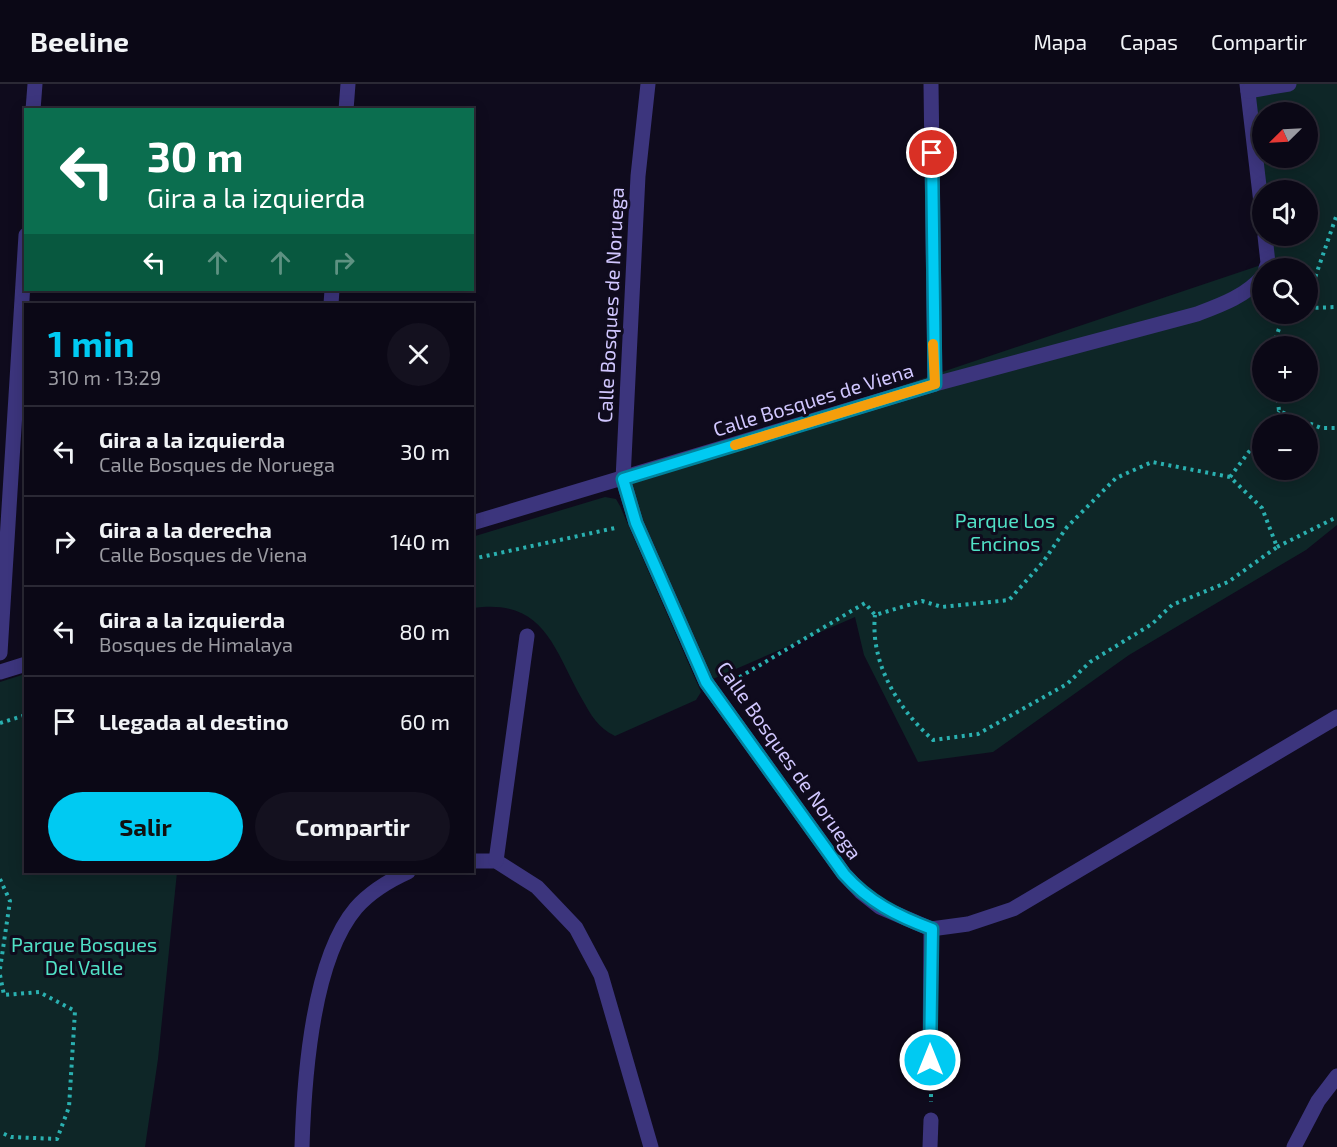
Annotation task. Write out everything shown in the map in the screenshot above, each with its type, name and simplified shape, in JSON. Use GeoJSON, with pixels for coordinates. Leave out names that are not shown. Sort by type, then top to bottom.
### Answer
{"type":"FeatureCollection","features":[{"type":"Feature","properties":{"kind":"street"},"geometry":{"type":"LineString","coordinates":[[33,108],[35,84]]}},
{"type":"Feature","properties":{"kind":"street"},"geometry":{"type":"LineString","coordinates":[[346,108],[348,84]]}},
{"type":"Feature","properties":{"kind":"street","name":"Calle Bosques de Noruega"},"geometry":{"type":"LineString","coordinates":[[648,84],[638,176],[622,454],[623,479],[636,523],[706,682],[844,874],[880,907],[932,929]]}},
{"type":"Feature","properties":{"kind":"street"},"geometry":{"type":"LineString","coordinates":[[932,84],[935,384]]}},
{"type":"Feature","properties":{"kind":"street"},"geometry":{"type":"LineString","coordinates":[[1258,180],[1247,88],[1289,84]]}},
{"type":"Feature","properties":{"kind":"street"},"geometry":{"type":"LineString","coordinates":[[0,653],[24,267]]}},
{"type":"Feature","properties":{"kind":"street","name":"Calle Bosques de Viena"},"geometry":{"type":"LineString","coordinates":[[474,522],[935,384],[1197,314],[1233,299],[1252,287]]}},
{"type":"Feature","properties":{"kind":"street"},"geometry":{"type":"LineString","coordinates":[[496,861],[527,636]]}},
{"type":"Feature","properties":{"kind":"street"},"geometry":{"type":"LineString","coordinates":[[0,672],[24,665]]}},
{"type":"Feature","properties":{"kind":"street"},"geometry":{"type":"LineString","coordinates":[[930,1060],[932,929],[968,924],[1030,901],[1337,717]]}},
{"type":"Feature","properties":{"kind":"street"},"geometry":{"type":"LineString","coordinates":[[474,861],[496,861],[537,887],[576,928],[601,975],[651,1147]]}},
{"type":"Feature","properties":{"kind":"street"},"geometry":{"type":"LineString","coordinates":[[302,1147],[303,1105],[318,998],[333,947],[356,909],[384,883],[406,873]]}},
{"type":"Feature","properties":{"kind":"street"},"geometry":{"type":"LineString","coordinates":[[1294,1147],[1318,1101],[1337,1076]]}},
{"type":"Feature","properties":{"kind":"street"},"geometry":{"type":"LineString","coordinates":[[930,1120],[930,1147]]}},
{"type":"Feature","properties":{"kind":"path"},"geometry":{"type":"LineString","coordinates":[[1318,269],[1337,214]]}},
{"type":"Feature","properties":{"kind":"path"},"geometry":{"type":"LineString","coordinates":[[1318,308],[1337,307]]}},
{"type":"Feature","properties":{"kind":"path"},"geometry":{"type":"LineString","coordinates":[[1277,414],[1279,411],[1278,402]]}},
{"type":"Feature","properties":{"kind":"path"},"geometry":{"type":"LineString","coordinates":[[1279,411],[1321,428],[1337,428]]}},
{"type":"Feature","properties":{"kind":"path"},"geometry":{"type":"LineString","coordinates":[[1230,477],[1252,448]]}},
{"type":"Feature","properties":{"kind":"path"},"geometry":{"type":"LineString","coordinates":[[875,615],[922,601],[942,607],[1009,600],[1043,562],[1067,527],[1116,478],[1152,462],[1230,477],[1262,508],[1277,547]]}},
{"type":"Feature","properties":{"kind":"path"},"geometry":{"type":"LineString","coordinates":[[734,681],[865,603],[875,615],[873,637],[885,679],[915,724],[933,740],[978,734],[1067,684],[1104,652],[1152,624],[1172,605],[1228,582],[1277,547],[1337,517]]}},
{"type":"Feature","properties":{"kind":"path"},"geometry":{"type":"LineString","coordinates":[[474,559],[617,528]]}},
{"type":"Feature","properties":{"kind":"path"},"geometry":{"type":"LineString","coordinates":[[0,723],[24,716]]}},
{"type":"Feature","properties":{"kind":"path"},"geometry":{"type":"LineString","coordinates":[[0,879],[10,901],[0,969]]}},
{"type":"Feature","properties":{"kind":"path"},"geometry":{"type":"LineString","coordinates":[[0,975],[2,995],[39,992],[75,1011],[69,1107],[57,1139],[11,1137],[0,1132]]}},
{"type":"Feature","properties":{"kind":"path"},"geometry":{"type":"LineString","coordinates":[[930,1060],[930,1120]]}},
{"type":"Feature","properties":{"kind":"green space","name":"Parque Los Encinos"},"geometry":{"type":"Polygon","coordinates":[[[1286,84],[1337,84],[1337,525],[1306,550],[1129,655],[993,752],[918,762],[864,655],[855,617],[706,682],[623,479],[1252,268],[1252,324],[1318,324],[1318,258],[1266,258],[1265,246],[1318,246],[1318,180],[1258,180],[1256,168],[1318,168],[1318,102],[1252,102],[1252,128],[1248,91],[1286,84]]]}},
{"type":"Feature","properties":{"kind":"green space"},"geometry":{"type":"Polygon","coordinates":[[[605,497],[616,499],[701,692],[696,700],[615,736],[604,729],[592,716],[543,630],[531,619],[516,611],[497,607],[474,608],[474,536],[605,497]]]}},
{"type":"Feature","properties":{"kind":"green space","name":"Parque Bosques Del Valle"},"geometry":{"type":"Polygon","coordinates":[[[24,674],[24,873],[177,873],[158,1059],[145,1147],[0,1147],[0,682],[24,674]]]}},
{"type":"Feature","properties":{"kind":"slow traffic"},"geometry":{"type":"LineString","coordinates":[[735,445],[935,384],[933,344]]}},
{"type":"Feature","properties":{"kind":"route"},"geometry":{"type":"LineString","coordinates":[[930,1060],[932,929],[880,907],[844,874],[706,682],[636,523],[623,479],[935,384],[932,153]]}}]}
